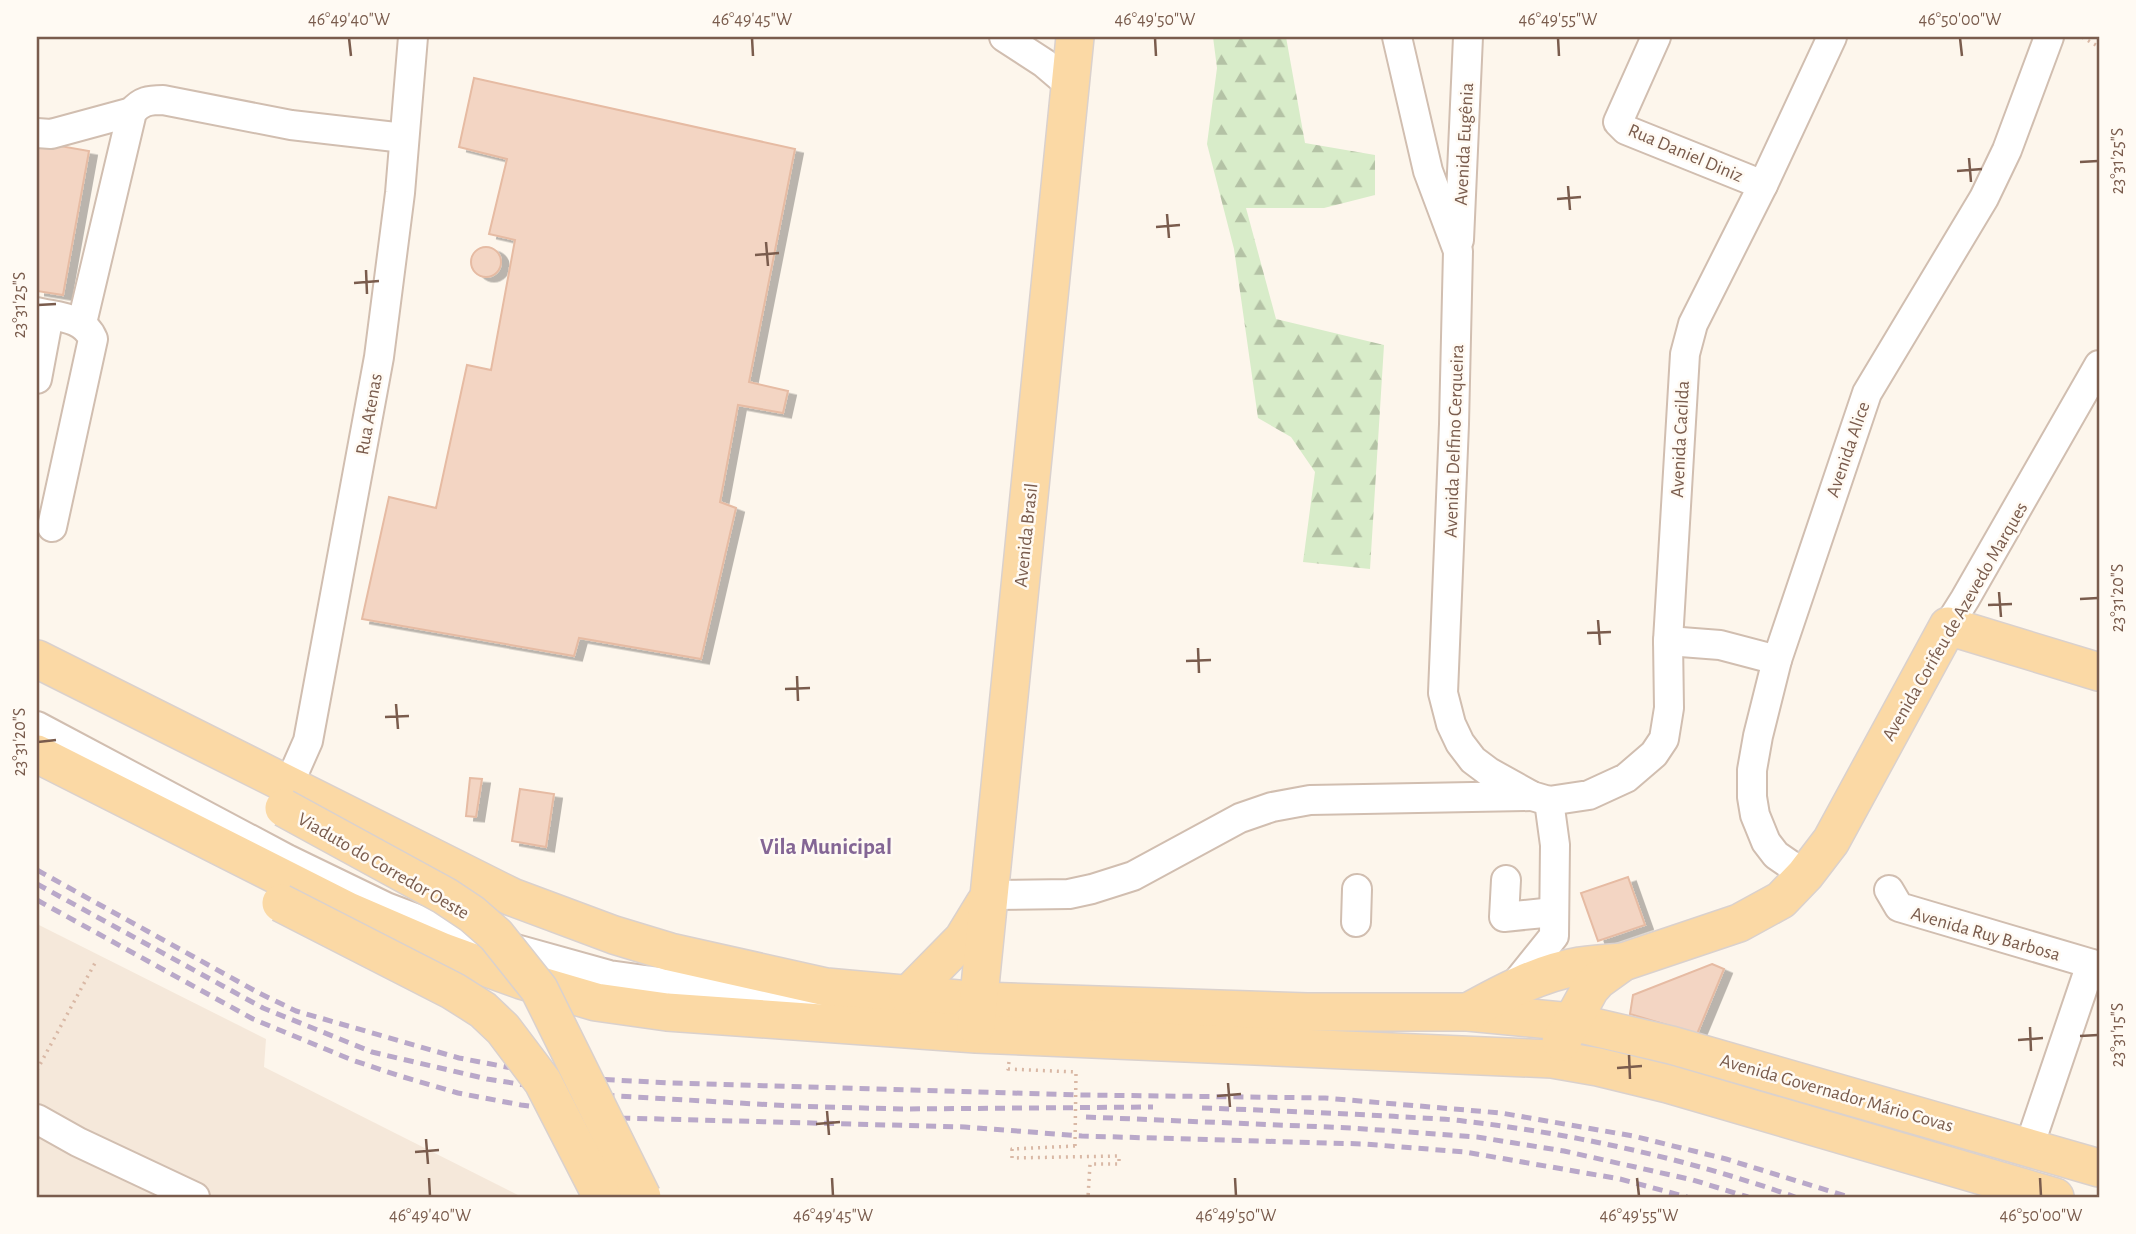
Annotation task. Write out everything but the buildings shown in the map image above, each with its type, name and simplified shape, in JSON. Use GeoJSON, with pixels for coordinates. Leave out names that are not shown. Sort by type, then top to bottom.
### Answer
{"type":"FeatureCollection","features":[{"type":"Feature","properties":{"kind":"main road","name":"Avenida Brasil"},"geometry":{"type":"LineString","coordinates":[[978,1017],[988,895],[1076,37]]}},
{"type":"Feature","properties":{"kind":"main road"},"geometry":{"type":"LineString","coordinates":[[1948,626],[2099,672]]}},
{"type":"Feature","properties":{"kind":"main road","name":"Avenida Corifeu de Azevedo Marques"},"geometry":{"type":"LineString","coordinates":[[1805,875],[1831,841],[1948,626]]}},
{"type":"Feature","properties":{"kind":"main road"},"geometry":{"type":"LineString","coordinates":[[37,659],[287,796],[512,897],[593,928],[670,952],[735,968],[826,987],[891,993],[978,1017]]}},
{"type":"Feature","properties":{"kind":"main road","name":"Viaduto do Corredor Oeste"},"geometry":{"type":"LineString","coordinates":[[37,684],[287,796],[472,914],[496,935],[539,989],[642,1197]]}},
{"type":"Feature","properties":{"kind":"main road"},"geometry":{"type":"LineString","coordinates":[[37,754],[348,911],[443,952],[521,980],[596,1002],[667,1012],[978,1017]]}},
{"type":"Feature","properties":{"kind":"main road"},"geometry":{"type":"LineString","coordinates":[[37,770],[216,872],[453,990],[483,1010],[516,1043],[543,1082],[602,1197]]}},
{"type":"Feature","properties":{"kind":"main road"},"geometry":{"type":"LineString","coordinates":[[1468,1012],[1513,987],[1580,966],[1623,962],[1739,923],[1781,900],[1805,875]]}},
{"type":"Feature","properties":{"kind":"main road"},"geometry":{"type":"LineString","coordinates":[[891,993],[962,939],[976,920],[988,895]]}},
{"type":"Feature","properties":{"kind":"main road"},"geometry":{"type":"LineString","coordinates":[[1552,1059],[1590,989],[1623,962]]}},
{"type":"Feature","properties":{"kind":"main road","name":"Avenida Governador Mário Covas"},"geometry":{"type":"LineString","coordinates":[[978,1017],[1468,1012],[1572,1022],[1671,1045],[2099,1168]]}},
{"type":"Feature","properties":{"kind":"main road","name":"Avenida Governador Mário Covas"},"geometry":{"type":"LineString","coordinates":[[978,1017],[1552,1059],[1668,1084],[2055,1197]]}},
{"type":"Feature","properties":{"kind":"street","name":"Rua Atenas"},"geometry":{"type":"LineString","coordinates":[[287,796],[308,741],[379,357],[400,194],[413,37]]}},
{"type":"Feature","properties":{"kind":"street"},"geometry":{"type":"LineString","coordinates":[[1004,37],[1037,57],[1071,86]]}},
{"type":"Feature","properties":{"kind":"street","name":"Avenida Delfino Cerqueira"},"geometry":{"type":"LineString","coordinates":[[1397,37],[1428,171],[1458,251],[1443,693],[1451,724],[1460,743],[1473,760],[1489,772],[1541,799]]}},
{"type":"Feature","properties":{"kind":"street","name":"Avenida Eugênia"},"geometry":{"type":"LineString","coordinates":[[1458,251],[1468,37]]}},
{"type":"Feature","properties":{"kind":"street","name":"Rua Daniel Diniz"},"geometry":{"type":"LineString","coordinates":[[1656,37],[1618,121],[1626,130],[1763,185]]}},
{"type":"Feature","properties":{"kind":"street","name":"Avenida Cacilda"},"geometry":{"type":"LineString","coordinates":[[988,895],[1069,894],[1092,889],[1133,876],[1169,859],[1240,818],[1272,807],[1310,800],[1577,798],[1603,790],[1633,773],[1654,754],[1664,738],[1669,708],[1668,641],[1685,354],[1693,324],[1763,185],[1832,37]]}},
{"type":"Feature","properties":{"kind":"street","name":"Avenida Alice"},"geometry":{"type":"LineString","coordinates":[[1805,875],[1776,855],[1766,842],[1755,815],[1752,797],[1752,770],[1758,736],[1777,660],[1867,393],[1984,198],[2007,150],[2049,37]]}},
{"type":"Feature","properties":{"kind":"street"},"geometry":{"type":"LineString","coordinates":[[82,323],[132,112],[138,104],[148,100],[163,100],[291,125],[404,138]]}},
{"type":"Feature","properties":{"kind":"street"},"geometry":{"type":"LineString","coordinates":[[37,133],[51,134],[132,112]]}},
{"type":"Feature","properties":{"kind":"street"},"geometry":{"type":"LineString","coordinates":[[37,379],[43,313],[82,323],[93,339],[52,527]]}},
{"type":"Feature","properties":{"kind":"street","name":"Avenida Corifeu de Azevedo Marques"},"geometry":{"type":"LineString","coordinates":[[1948,626],[2097,376]]}},
{"type":"Feature","properties":{"kind":"street"},"geometry":{"type":"LineString","coordinates":[[1668,641],[1720,645],[1777,660]]}},
{"type":"Feature","properties":{"kind":"street"},"geometry":{"type":"LineString","coordinates":[[37,726],[287,859],[386,907],[444,929],[609,975],[767,997],[891,993]]}},
{"type":"Feature","properties":{"kind":"street"},"geometry":{"type":"LineString","coordinates":[[1513,987],[1554,924],[1555,845],[1541,799]]}},
{"type":"Feature","properties":{"kind":"street"},"geometry":{"type":"LineString","coordinates":[[1506,880],[1504,917],[1554,924]]}},
{"type":"Feature","properties":{"kind":"street"},"geometry":{"type":"LineString","coordinates":[[1356,922],[1357,888]]}},
{"type":"Feature","properties":{"kind":"street","name":"Avenida Ruy Barbosa"},"geometry":{"type":"LineString","coordinates":[[1889,890],[2096,959],[1899,907],[1889,890]]}},
{"type":"Feature","properties":{"kind":"street"},"geometry":{"type":"LineString","coordinates":[[1554,924],[1580,966]]}},
{"type":"Feature","properties":{"kind":"street"},"geometry":{"type":"LineString","coordinates":[[443,952],[509,946]]}},
{"type":"Feature","properties":{"kind":"street"},"geometry":{"type":"LineString","coordinates":[[2029,1147],[2096,959]]}},
{"type":"Feature","properties":{"kind":"street"},"geometry":{"type":"LineString","coordinates":[[37,1119],[78,1142],[195,1197]]}},
{"type":"Feature","properties":{"kind":"path"},"geometry":{"type":"LineString","coordinates":[[2082,37],[2099,47]]}},
{"type":"Feature","properties":{"kind":"path"},"geometry":{"type":"LineString","coordinates":[[37,1070],[95,963]]}},
{"type":"Feature","properties":{"kind":"path"},"geometry":{"type":"LineString","coordinates":[[1076,1072],[1075,1146],[1012,1149],[1012,1158],[1119,1156],[1119,1164],[1090,1164],[1088,1197]]}},
{"type":"Feature","properties":{"kind":"shaded area"},"geometry":{"type":"Polygon","coordinates":[[[37,924],[266,1039],[264,1067],[522,1197],[37,1197],[37,924]]]}},
{"type":"Feature","properties":{"kind":"green space"},"geometry":{"type":"Polygon","coordinates":[[[1213,37],[1286,37],[1305,143],[1375,155],[1375,195],[1324,208],[1246,208],[1276,319],[1384,345],[1370,569],[1303,562],[1315,472],[1291,437],[1258,418],[1234,249],[1207,144],[1217,68],[1213,37]]]}},
{"type":"Feature","properties":{"kind":"railway"},"geometry":{"type":"LineString","coordinates":[[37,870],[296,1011],[459,1058],[517,1069],[593,1079],[672,1083],[1081,1095],[1325,1098],[1501,1113],[1633,1136],[1726,1159],[1849,1197]]}},
{"type":"Feature","properties":{"kind":"railway"},"geometry":{"type":"LineString","coordinates":[[37,884],[263,1008],[372,1052],[487,1079],[583,1094],[791,1106],[901,1109],[1153,1107]]}},
{"type":"Feature","properties":{"kind":"railway"},"geometry":{"type":"LineString","coordinates":[[37,900],[253,1019],[352,1060],[400,1076],[458,1093],[521,1105],[621,1118],[965,1127],[1082,1136],[1364,1144],[1465,1152],[1620,1179],[1687,1197]]}},
{"type":"Feature","properties":{"kind":"railway"},"geometry":{"type":"LineString","coordinates":[[1202,1108],[1435,1119],[1505,1126],[1673,1160],[1795,1197]]}},
{"type":"Feature","properties":{"kind":"railway"},"geometry":{"type":"LineString","coordinates":[[1086,1117],[1352,1128],[1477,1137],[1564,1151],[1693,1180],[1748,1197]]}},
{"type":"Feature","properties":{"kind":"district","name":"Vila Municipal"},"geometry":{"type":"Point","coordinates":[826,846]}}]}
